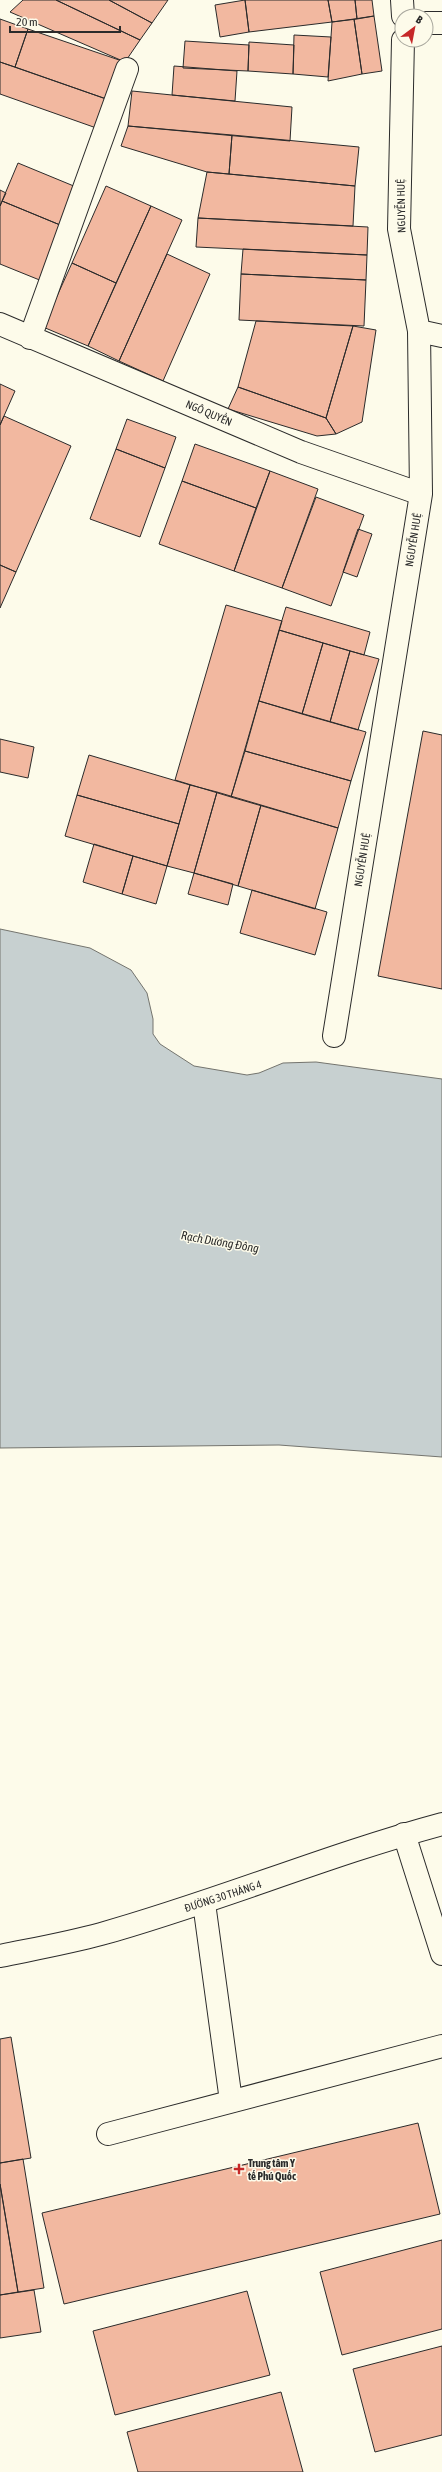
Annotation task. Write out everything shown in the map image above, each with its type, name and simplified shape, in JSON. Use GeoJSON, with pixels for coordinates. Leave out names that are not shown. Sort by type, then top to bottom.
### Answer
{"type":"FeatureCollection","features":[{"type":"Feature","properties":{"kind":"street","name":"NGUYỄN HUỆ"},"geometry":{"type":"LineString","coordinates":[[334,1036],[421,494],[419,331],[399,229],[403,48]]}},
{"type":"Feature","properties":{"kind":"street"},"geometry":{"type":"LineString","coordinates":[[30,338],[127,69]]}},
{"type":"Feature","properties":{"kind":"street","name":"NGÔ QUYỀN"},"geometry":{"type":"LineString","coordinates":[[0,324],[301,452],[421,494]]}},
{"type":"Feature","properties":{"kind":"street"},"geometry":{"type":"LineString","coordinates":[[419,331],[442,336]]}},
{"type":"Feature","properties":{"kind":"street","name":"ĐƯỜNG 30 THÁNG 4"},"geometry":{"type":"LineString","coordinates":[[0,1956],[100,1935],[204,1903],[404,1834],[442,1824]]}},
{"type":"Feature","properties":{"kind":"street"},"geometry":{"type":"LineString","coordinates":[[404,1834],[442,1954]]}},
{"type":"Feature","properties":{"kind":"street"},"geometry":{"type":"LineString","coordinates":[[204,1903],[231,2101]]}},
{"type":"Feature","properties":{"kind":"street"},"geometry":{"type":"LineString","coordinates":[[108,2134],[442,2046]]}},
{"type":"Feature","properties":{"kind":"water","name":"Rạch Dương Đông"},"geometry":{"type":"Polygon","coordinates":[[[0,929],[90,948],[131,970],[147,993],[153,1019],[153,1034],[160,1044],[194,1066],[247,1075],[259,1073],[283,1063],[316,1062],[442,1079],[442,1457],[279,1445],[0,1448],[0,929]]]}},
{"type":"Feature","properties":{"kind":"building"},"geometry":{"type":"Polygon","coordinates":[[[23,0],[56,0],[140,40],[125,62],[10,12],[23,0]]]}},
{"type":"Feature","properties":{"kind":"building"},"geometry":{"type":"Polygon","coordinates":[[[56,0],[109,0],[152,23],[140,40],[56,0]]]}},
{"type":"Feature","properties":{"kind":"building"},"geometry":{"type":"Polygon","coordinates":[[[109,0],[168,0],[152,23],[109,0]]]}},
{"type":"Feature","properties":{"kind":"building"},"geometry":{"type":"Polygon","coordinates":[[[245,0],[249,32],[220,37],[215,5],[245,0]]]}},
{"type":"Feature","properties":{"kind":"building"},"geometry":{"type":"Polygon","coordinates":[[[245,0],[328,0],[332,22],[249,32],[245,0]]]}},
{"type":"Feature","properties":{"kind":"building"},"geometry":{"type":"Polygon","coordinates":[[[328,0],[355,0],[357,19],[332,22],[328,0]]]}},
{"type":"Feature","properties":{"kind":"building"},"geometry":{"type":"Polygon","coordinates":[[[355,0],[372,0],[374,16],[357,19],[355,0]]]}},
{"type":"Feature","properties":{"kind":"building"},"geometry":{"type":"Polygon","coordinates":[[[374,16],[382,71],[362,74],[354,19],[374,16]]]}},
{"type":"Feature","properties":{"kind":"building"},"geometry":{"type":"Polygon","coordinates":[[[0,19],[28,29],[15,67],[0,62],[0,19]]]}},
{"type":"Feature","properties":{"kind":"building"},"geometry":{"type":"Polygon","coordinates":[[[354,19],[362,74],[328,81],[332,22],[354,19]]]}},
{"type":"Feature","properties":{"kind":"building"},"geometry":{"type":"Polygon","coordinates":[[[28,29],[125,62],[112,101],[15,67],[28,29]]]}},
{"type":"Feature","properties":{"kind":"building"},"geometry":{"type":"Polygon","coordinates":[[[294,35],[331,37],[328,77],[293,74],[294,35]]]}},
{"type":"Feature","properties":{"kind":"building"},"geometry":{"type":"Polygon","coordinates":[[[185,41],[249,45],[248,71],[183,68],[185,41]]]}},
{"type":"Feature","properties":{"kind":"building"},"geometry":{"type":"Polygon","coordinates":[[[249,42],[294,45],[293,74],[248,71],[249,42]]]}},
{"type":"Feature","properties":{"kind":"building"},"geometry":{"type":"Polygon","coordinates":[[[0,62],[112,101],[102,130],[0,94],[0,62]]]}},
{"type":"Feature","properties":{"kind":"building"},"geometry":{"type":"Polygon","coordinates":[[[174,66],[237,71],[235,101],[172,95],[174,66]]]}},
{"type":"Feature","properties":{"kind":"building"},"geometry":{"type":"Polygon","coordinates":[[[132,91],[292,107],[290,141],[128,126],[132,91]]]}},
{"type":"Feature","properties":{"kind":"building"},"geometry":{"type":"Polygon","coordinates":[[[128,126],[232,135],[229,174],[207,172],[121,146],[128,126]]]}},
{"type":"Feature","properties":{"kind":"building"},"geometry":{"type":"Polygon","coordinates":[[[232,135],[359,147],[355,186],[229,174],[232,135]]]}},
{"type":"Feature","properties":{"kind":"building"},"geometry":{"type":"Polygon","coordinates":[[[18,163],[81,189],[65,227],[2,201],[18,163]]]}},
{"type":"Feature","properties":{"kind":"building"},"geometry":{"type":"Polygon","coordinates":[[[207,172],[355,186],[353,226],[198,218],[207,172]]]}},
{"type":"Feature","properties":{"kind":"building"},"geometry":{"type":"Polygon","coordinates":[[[106,186],[151,206],[116,283],[72,263],[106,186]]]}},
{"type":"Feature","properties":{"kind":"building"},"geometry":{"type":"Polygon","coordinates":[[[0,190],[6,193],[0,206],[0,190]]]}},
{"type":"Feature","properties":{"kind":"building"},"geometry":{"type":"Polygon","coordinates":[[[2,201],[65,227],[42,281],[0,264],[0,206],[2,201]]]}},
{"type":"Feature","properties":{"kind":"building"},"geometry":{"type":"Polygon","coordinates":[[[151,206],[182,220],[119,361],[88,346],[151,206]]]}},
{"type":"Feature","properties":{"kind":"building"},"geometry":{"type":"Polygon","coordinates":[[[198,218],[368,227],[367,255],[196,247],[198,218]]]}},
{"type":"Feature","properties":{"kind":"building"},"geometry":{"type":"Polygon","coordinates":[[[243,249],[367,255],[366,280],[241,274],[243,249]]]}},
{"type":"Feature","properties":{"kind":"building"},"geometry":{"type":"Polygon","coordinates":[[[167,254],[210,274],[163,381],[119,361],[167,254]]]}},
{"type":"Feature","properties":{"kind":"building"},"geometry":{"type":"Polygon","coordinates":[[[72,263],[116,283],[88,346],[43,327],[72,263]]]}},
{"type":"Feature","properties":{"kind":"building"},"geometry":{"type":"Polygon","coordinates":[[[241,274],[366,280],[364,326],[239,320],[241,274]]]}},
{"type":"Feature","properties":{"kind":"building"},"geometry":{"type":"Polygon","coordinates":[[[256,321],[353,326],[326,418],[238,387],[256,321]]]}},
{"type":"Feature","properties":{"kind":"building"},"geometry":{"type":"Polygon","coordinates":[[[353,326],[376,330],[362,422],[336,434],[326,418],[353,326]]]}},
{"type":"Feature","properties":{"kind":"building"},"geometry":{"type":"Polygon","coordinates":[[[0,384],[15,391],[0,425],[0,384]]]}},
{"type":"Feature","properties":{"kind":"building"},"geometry":{"type":"Polygon","coordinates":[[[238,387],[326,418],[336,434],[317,436],[228,409],[238,387]]]}},
{"type":"Feature","properties":{"kind":"building"},"geometry":{"type":"Polygon","coordinates":[[[4,416],[71,446],[16,572],[0,565],[0,425],[4,416]]]}},
{"type":"Feature","properties":{"kind":"building"},"geometry":{"type":"Polygon","coordinates":[[[127,419],[176,437],[165,468],[116,449],[127,419]]]}},
{"type":"Feature","properties":{"kind":"building"},"geometry":{"type":"Polygon","coordinates":[[[195,444],[270,471],[256,508],[182,481],[195,444]]]}},
{"type":"Feature","properties":{"kind":"building"},"geometry":{"type":"Polygon","coordinates":[[[116,449],[165,468],[140,537],[90,519],[116,449]]]}},
{"type":"Feature","properties":{"kind":"building"},"geometry":{"type":"Polygon","coordinates":[[[270,471],[318,489],[282,588],[234,571],[270,471]]]}},
{"type":"Feature","properties":{"kind":"building"},"geometry":{"type":"Polygon","coordinates":[[[182,481],[256,508],[234,571],[159,544],[182,481]]]}},
{"type":"Feature","properties":{"kind":"building"},"geometry":{"type":"Polygon","coordinates":[[[316,497],[364,515],[331,606],[282,588],[316,497]]]}},
{"type":"Feature","properties":{"kind":"building"},"geometry":{"type":"Polygon","coordinates":[[[358,529],[372,534],[357,577],[343,572],[358,529]]]}},
{"type":"Feature","properties":{"kind":"building"},"geometry":{"type":"Polygon","coordinates":[[[0,565],[16,572],[0,608],[0,565]]]}},
{"type":"Feature","properties":{"kind":"building"},"geometry":{"type":"Polygon","coordinates":[[[226,605],[282,621],[231,797],[175,780],[226,605]]]}},
{"type":"Feature","properties":{"kind":"building"},"geometry":{"type":"Polygon","coordinates":[[[286,607],[370,632],[364,655],[279,630],[286,607]]]}},
{"type":"Feature","properties":{"kind":"building"},"geometry":{"type":"Polygon","coordinates":[[[279,630],[323,643],[302,714],[259,701],[279,630]]]}},
{"type":"Feature","properties":{"kind":"building"},"geometry":{"type":"Polygon","coordinates":[[[323,643],[350,651],[330,722],[302,714],[323,643]]]}},
{"type":"Feature","properties":{"kind":"building"},"geometry":{"type":"Polygon","coordinates":[[[350,651],[379,659],[358,730],[330,722],[350,651]]]}},
{"type":"Feature","properties":{"kind":"building"},"geometry":{"type":"Polygon","coordinates":[[[259,701],[366,732],[351,781],[245,751],[259,701]]]}},
{"type":"Feature","properties":{"kind":"building"},"geometry":{"type":"Polygon","coordinates":[[[423,731],[442,735],[442,989],[378,976],[423,731]]]}},
{"type":"Feature","properties":{"kind":"building"},"geometry":{"type":"Polygon","coordinates":[[[0,739],[34,747],[28,778],[0,772],[0,739]]]}},
{"type":"Feature","properties":{"kind":"building"},"geometry":{"type":"Polygon","coordinates":[[[245,751],[351,781],[338,828],[231,797],[245,751]]]}},
{"type":"Feature","properties":{"kind":"building"},"geometry":{"type":"Polygon","coordinates":[[[89,755],[190,785],[179,824],[77,795],[89,755]]]}},
{"type":"Feature","properties":{"kind":"building"},"geometry":{"type":"Polygon","coordinates":[[[190,785],[217,792],[194,873],[167,866],[190,785]]]}},
{"type":"Feature","properties":{"kind":"building"},"geometry":{"type":"Polygon","coordinates":[[[217,792],[261,805],[238,886],[194,873],[217,792]]]}},
{"type":"Feature","properties":{"kind":"building"},"geometry":{"type":"Polygon","coordinates":[[[77,795],[179,824],[167,866],[65,836],[77,795]]]}},
{"type":"Feature","properties":{"kind":"building"},"geometry":{"type":"Polygon","coordinates":[[[261,805],[338,828],[315,909],[238,886],[261,805]]]}},
{"type":"Feature","properties":{"kind":"building"},"geometry":{"type":"Polygon","coordinates":[[[94,844],[133,856],[122,894],[83,882],[94,844]]]}},
{"type":"Feature","properties":{"kind":"building"},"geometry":{"type":"Polygon","coordinates":[[[133,856],[167,866],[156,904],[122,894],[133,856]]]}},
{"type":"Feature","properties":{"kind":"building"},"geometry":{"type":"Polygon","coordinates":[[[194,873],[233,884],[228,905],[188,894],[194,873]]]}},
{"type":"Feature","properties":{"kind":"building"},"geometry":{"type":"Polygon","coordinates":[[[252,890],[327,912],[315,955],[240,933],[252,890]]]}},
{"type":"Feature","properties":{"kind":"building"},"geometry":{"type":"Polygon","coordinates":[[[11,2037],[31,2158],[0,2163],[0,2039],[11,2037]]]}},
{"type":"Feature","properties":{"kind":"building"},"geometry":{"type":"Polygon","coordinates":[[[418,2123],[440,2214],[64,2304],[42,2213],[418,2123]]]}},
{"type":"Feature","properties":{"kind":"building"},"geometry":{"type":"Polygon","coordinates":[[[23,2159],[44,2288],[18,2292],[0,2184],[0,2163],[23,2159]]]}},
{"type":"Feature","properties":{"kind":"building"},"geometry":{"type":"Polygon","coordinates":[[[0,2184],[18,2292],[0,2295],[0,2184]]]}},
{"type":"Feature","properties":{"kind":"building"},"geometry":{"type":"Polygon","coordinates":[[[442,2240],[442,2329],[342,2355],[320,2272],[442,2240]]]}},
{"type":"Feature","properties":{"kind":"building"},"geometry":{"type":"Polygon","coordinates":[[[34,2290],[41,2332],[0,2338],[0,2295],[34,2290]]]}},
{"type":"Feature","properties":{"kind":"building"},"geometry":{"type":"Polygon","coordinates":[[[247,2291],[270,2375],[115,2415],[93,2331],[247,2291]]]}},
{"type":"Feature","properties":{"kind":"building"},"geometry":{"type":"Polygon","coordinates":[[[442,2346],[442,2435],[375,2452],[353,2369],[442,2346]]]}},
{"type":"Feature","properties":{"kind":"building"},"geometry":{"type":"Polygon","coordinates":[[[281,2392],[303,2472],[138,2472],[127,2432],[281,2392]]]}},
{"type":"Feature","properties":{"kind":"place","name":"Trung tâm Y tế Phú Quốc"},"geometry":{"type":"Point","coordinates":[239,2169]}}]}
